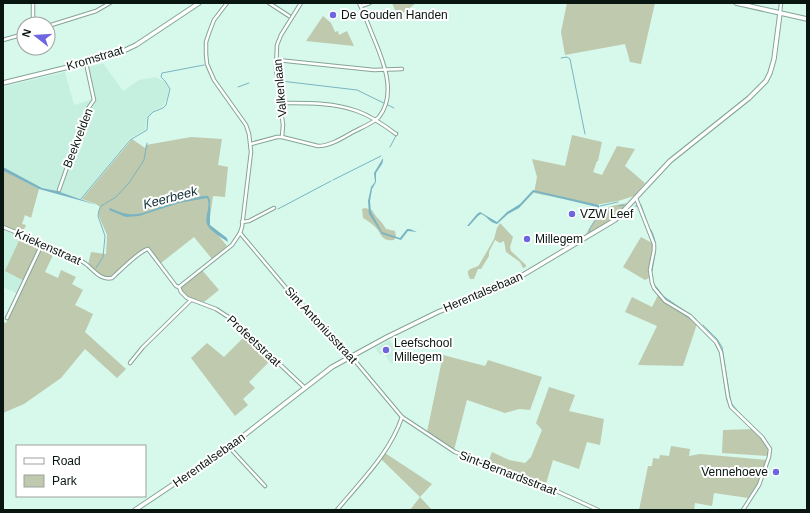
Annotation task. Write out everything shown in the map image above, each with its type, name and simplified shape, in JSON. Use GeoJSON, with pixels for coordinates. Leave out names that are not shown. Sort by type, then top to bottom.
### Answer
{"type":"FeatureCollection","features":[{"type":"Feature","properties":{"kind":"street"},"geometry":{"type":"LineString","coordinates":[[33,3],[33,16]]}},
{"type":"Feature","properties":{"kind":"street"},"geometry":{"type":"LineString","coordinates":[[56,24],[96,11],[110,3]]}},
{"type":"Feature","properties":{"kind":"street","name":"Kromstraat"},"geometry":{"type":"LineString","coordinates":[[3,83],[108,57],[127,49],[199,3]]}},
{"type":"Feature","properties":{"kind":"street"},"geometry":{"type":"LineString","coordinates":[[179,287],[232,245],[240,233],[242,222],[251,144],[246,125],[214,80],[207,64],[207,37],[214,20],[227,3]]}},
{"type":"Feature","properties":{"kind":"street"},"geometry":{"type":"LineString","coordinates":[[269,3],[290,17]]}},
{"type":"Feature","properties":{"kind":"street","name":"Valkenlaan"},"geometry":{"type":"LineString","coordinates":[[282,137],[283,125],[276,69],[278,40],[290,17],[301,3]]}},
{"type":"Feature","properties":{"kind":"street"},"geometry":{"type":"LineString","coordinates":[[251,144],[282,137],[318,146],[324,146],[343,138],[378,117],[383,110],[388,94],[385,70],[381,57],[360,5],[370,3]]}},
{"type":"Feature","properties":{"kind":"street"},"geometry":{"type":"LineString","coordinates":[[736,3],[807,19]]}},
{"type":"Feature","properties":{"kind":"street","name":"Herentalsebaan"},"geometry":{"type":"LineString","coordinates":[[135,510],[229,447],[332,367],[438,312],[508,284],[620,216],[670,160],[749,98],[766,81],[774,59],[781,3]]}},
{"type":"Feature","properties":{"kind":"street"},"geometry":{"type":"LineString","coordinates":[[3,40],[16,36]]}},
{"type":"Feature","properties":{"kind":"street"},"geometry":{"type":"LineString","coordinates":[[277,60],[374,70],[402,69]]}},
{"type":"Feature","properties":{"kind":"street","name":"Beekvelden"},"geometry":{"type":"LineString","coordinates":[[59,190],[87,110],[94,100],[86,62]]}},
{"type":"Feature","properties":{"kind":"street"},"geometry":{"type":"LineString","coordinates":[[280,102],[301,102],[342,107],[357,111],[375,120],[396,134]]}},
{"type":"Feature","properties":{"kind":"street"},"geometry":{"type":"LineString","coordinates":[[636,198],[654,244],[650,270],[654,288],[666,301],[690,316],[716,342],[721,352],[731,407],[762,437],[770,449],[769,457],[759,485],[743,510]]}},
{"type":"Feature","properties":{"kind":"street"},"geometry":{"type":"LineString","coordinates":[[242,222],[248,221],[274,208]]}},
{"type":"Feature","properties":{"kind":"street","name":"Kriekenstraat"},"geometry":{"type":"LineString","coordinates":[[3,227],[83,262],[95,273],[107,279],[112,278],[146,249],[148,249],[176,286],[179,287]]}},
{"type":"Feature","properties":{"kind":"street","name":"Sint Antoniusstraat"},"geometry":{"type":"LineString","coordinates":[[240,233],[287,289],[351,356],[402,417]]}},
{"type":"Feature","properties":{"kind":"street"},"geometry":{"type":"LineString","coordinates":[[7,318],[42,244]]}},
{"type":"Feature","properties":{"kind":"street","name":"Profeetstraat"},"geometry":{"type":"LineString","coordinates":[[179,287],[184,295],[191,300],[216,309],[233,320],[305,388]]}},
{"type":"Feature","properties":{"kind":"street"},"geometry":{"type":"LineString","coordinates":[[130,363],[143,347],[191,300]]}},
{"type":"Feature","properties":{"kind":"street"},"geometry":{"type":"LineString","coordinates":[[337,510],[388,447],[402,417]]}},
{"type":"Feature","properties":{"kind":"street","name":"Sint-Bernardsstraat"},"geometry":{"type":"LineString","coordinates":[[402,417],[454,452],[552,489],[598,510]]}},
{"type":"Feature","properties":{"kind":"street"},"geometry":{"type":"LineString","coordinates":[[229,447],[265,486]]}},
{"type":"Feature","properties":{"kind":"shaded area"},"geometry":{"type":"Polygon","coordinates":[[[103,63],[123,91],[139,80],[156,77],[165,82],[169,89],[163,106],[153,111],[147,118],[145,130],[129,139],[81,199],[42,188],[4,169],[3,87],[65,72],[74,105],[92,99],[85,68],[103,63]]]}},
{"type":"Feature","properties":{"kind":"shaded area"},"geometry":{"type":"Polygon","coordinates":[[[4,228],[21,235],[6,271],[26,282],[20,295],[3,287],[4,228]]]}},
{"type":"Feature","properties":{"kind":"shaded area","name":"Leefschool Millegem"},"geometry":{"type":"Polygon","coordinates":[[[390,340],[399,361],[391,364],[384,353],[380,355],[375,348],[390,340]]]}},
{"type":"Feature","properties":{"kind":"green space"},"geometry":{"type":"Polygon","coordinates":[[[392,3],[416,3],[398,17],[392,3]]]}},
{"type":"Feature","properties":{"kind":"green space"},"geometry":{"type":"Polygon","coordinates":[[[567,3],[655,3],[641,64],[630,62],[625,44],[565,55],[561,32],[567,3]]]}},
{"type":"Feature","properties":{"kind":"green space"},"geometry":{"type":"Polygon","coordinates":[[[323,16],[331,23],[335,32],[338,31],[339,35],[347,31],[354,46],[306,41],[323,16]]]}},
{"type":"Feature","properties":{"kind":"green space"},"geometry":{"type":"Polygon","coordinates":[[[572,135],[602,142],[598,161],[593,172],[602,175],[617,146],[635,149],[625,166],[645,183],[634,196],[618,201],[595,205],[534,193],[537,177],[532,159],[565,166],[572,135]]]}},
{"type":"Feature","properties":{"kind":"green space"},"geometry":{"type":"Polygon","coordinates":[[[191,137],[222,139],[218,165],[228,167],[225,197],[213,196],[209,224],[227,246],[212,259],[194,237],[161,263],[148,247],[111,276],[102,276],[88,265],[91,252],[106,254],[107,235],[98,214],[100,207],[82,199],[132,139],[145,148],[146,145],[191,137]]]}},
{"type":"Feature","properties":{"kind":"green space"},"geometry":{"type":"Polygon","coordinates":[[[3,170],[39,189],[31,218],[25,215],[22,224],[26,225],[22,234],[3,225],[3,170]]]}},
{"type":"Feature","properties":{"kind":"green space"},"geometry":{"type":"Polygon","coordinates":[[[629,203],[609,222],[586,235],[602,211],[612,206],[629,203]]]}},
{"type":"Feature","properties":{"kind":"green space"},"geometry":{"type":"Polygon","coordinates":[[[365,208],[372,210],[386,229],[395,231],[396,236],[394,240],[386,240],[377,228],[363,218],[362,209],[365,208]]]}},
{"type":"Feature","properties":{"kind":"green space"},"geometry":{"type":"Polygon","coordinates":[[[500,223],[513,237],[510,247],[511,251],[526,265],[526,267],[523,268],[520,262],[506,252],[504,241],[500,243],[495,240],[489,252],[489,256],[481,269],[478,269],[474,279],[470,279],[468,271],[479,265],[494,239],[500,223]]]}},
{"type":"Feature","properties":{"kind":"green space"},"geometry":{"type":"Polygon","coordinates":[[[21,236],[55,251],[45,272],[58,278],[61,270],[76,277],[72,284],[83,290],[75,305],[93,314],[85,332],[126,369],[117,378],[85,349],[61,378],[24,404],[3,413],[3,322],[6,323],[26,282],[5,271],[21,236]]]}},
{"type":"Feature","properties":{"kind":"green space"},"geometry":{"type":"Polygon","coordinates":[[[641,237],[652,243],[649,278],[645,280],[623,267],[641,237]]]}},
{"type":"Feature","properties":{"kind":"green space"},"geometry":{"type":"Polygon","coordinates":[[[202,270],[219,290],[204,302],[187,296],[182,291],[181,287],[202,270]]]}},
{"type":"Feature","properties":{"kind":"green space"},"geometry":{"type":"Polygon","coordinates":[[[658,295],[664,301],[697,324],[683,366],[638,365],[657,326],[625,312],[632,297],[652,307],[658,295]]]}},
{"type":"Feature","properties":{"kind":"green space"},"geometry":{"type":"Polygon","coordinates":[[[246,335],[272,359],[249,382],[255,388],[243,399],[248,405],[235,416],[191,358],[207,343],[224,357],[246,335]]]}},
{"type":"Feature","properties":{"kind":"green space"},"geometry":{"type":"Polygon","coordinates":[[[443,355],[485,366],[488,360],[542,377],[530,410],[519,409],[505,413],[467,400],[454,450],[427,432],[443,355]]]}},
{"type":"Feature","properties":{"kind":"green space"},"geometry":{"type":"Polygon","coordinates":[[[549,387],[575,395],[569,411],[604,419],[600,445],[587,442],[579,469],[553,460],[546,484],[488,463],[492,452],[509,460],[525,463],[531,457],[542,430],[536,423],[549,387]]]}},
{"type":"Feature","properties":{"kind":"green space"},"geometry":{"type":"Polygon","coordinates":[[[753,429],[767,445],[768,454],[766,456],[722,453],[723,430],[753,429]]]}},
{"type":"Feature","properties":{"kind":"green space"},"geometry":{"type":"Polygon","coordinates":[[[671,446],[690,449],[689,456],[700,454],[767,460],[759,482],[748,498],[714,493],[712,506],[695,503],[694,510],[639,510],[648,466],[652,466],[653,458],[659,459],[660,455],[669,456],[671,446]]]}},
{"type":"Feature","properties":{"kind":"green space"},"geometry":{"type":"Polygon","coordinates":[[[385,453],[432,484],[420,497],[381,459],[385,453]]]}},
{"type":"Feature","properties":{"kind":"green space"},"geometry":{"type":"Polygon","coordinates":[[[420,497],[432,510],[410,510],[420,497]]]}},
{"type":"Feature","properties":{"kind":"water"},"geometry":{"type":"Polygon","coordinates":[[[383,158],[382,164],[376,173],[376,182],[372,189],[370,201],[371,212],[382,232],[400,238],[407,229],[417,232],[408,231],[401,240],[382,234],[369,214],[368,201],[371,187],[375,182],[374,173],[383,158]]]}},
{"type":"Feature","properties":{"kind":"water"},"geometry":{"type":"Polygon","coordinates":[[[3,167],[42,188],[57,191],[97,205],[39,189],[4,171],[3,167]]]}},
{"type":"Feature","properties":{"kind":"water"},"geometry":{"type":"Polygon","coordinates":[[[533,190],[599,205],[599,207],[594,214],[597,207],[534,192],[519,208],[508,214],[497,224],[481,214],[469,226],[467,226],[480,212],[497,222],[507,212],[520,204],[533,190]]]}},
{"type":"Feature","properties":{"kind":"water"},"geometry":{"type":"Polygon","coordinates":[[[208,196],[210,200],[210,225],[227,238],[228,242],[208,226],[206,219],[209,205],[207,198],[179,203],[139,216],[126,217],[109,210],[110,208],[127,214],[141,214],[170,204],[208,196]]]}},
{"type":"Feature","properties":{"kind":"waterway"},"geometry":{"type":"LineString","coordinates":[[561,58],[567,57],[570,59],[585,134]]}},
{"type":"Feature","properties":{"kind":"waterway"},"geometry":{"type":"LineString","coordinates":[[81,199],[130,140],[147,130],[148,117],[153,112],[163,108],[166,105],[170,89],[161,77],[162,73],[204,65]]}},
{"type":"Feature","properties":{"kind":"waterway"},"geometry":{"type":"LineString","coordinates":[[281,81],[357,90],[394,108]]}},
{"type":"Feature","properties":{"kind":"waterway"},"geometry":{"type":"LineString","coordinates":[[238,87],[249,83]]}},
{"type":"Feature","properties":{"kind":"waterway"},"geometry":{"type":"LineString","coordinates":[[390,147],[398,132]]}},
{"type":"Feature","properties":{"kind":"waterway"},"geometry":{"type":"LineString","coordinates":[[96,268],[103,257],[105,236],[98,216],[99,210],[101,206],[116,197],[129,183],[144,160],[147,143]]}},
{"type":"Feature","properties":{"kind":"waterway","name":"Keerbeek"},"geometry":{"type":"LineString","coordinates":[[333,180],[381,156]]}},
{"type":"Feature","properties":{"kind":"waterway","name":"Keerbeek"},"geometry":{"type":"LineString","coordinates":[[278,209],[331,181]]}},
{"type":"Feature","properties":{"kind":"waterway","name":"Keerbeek"},"geometry":{"type":"LineString","coordinates":[[600,206],[618,202]]}},
{"type":"Feature","properties":{"kind":"waterway"},"geometry":{"type":"LineString","coordinates":[[641,205],[649,228]]}},
{"type":"Feature","properties":{"kind":"waterway","name":"Keerbeek"},"geometry":{"type":"LineString","coordinates":[[619,206],[624,206]]}},
{"type":"Feature","properties":{"kind":"waterway"},"geometry":{"type":"LineString","coordinates":[[590,232],[589,230],[598,217],[603,212],[611,208]]}},
{"type":"Feature","properties":{"kind":"waterway"},"geometry":{"type":"LineString","coordinates":[[613,219],[617,215]]}},
{"type":"Feature","properties":{"kind":"waterway"},"geometry":{"type":"LineString","coordinates":[[651,230],[655,241],[655,255],[652,271]]}},
{"type":"Feature","properties":{"kind":"waterway"},"geometry":{"type":"LineString","coordinates":[[654,284],[663,296],[696,319]]}},
{"type":"Feature","properties":{"kind":"waterway"},"geometry":{"type":"LineString","coordinates":[[676,309],[696,323]]}},
{"type":"Feature","properties":{"kind":"waterway"},"geometry":{"type":"LineString","coordinates":[[703,325],[717,339],[722,347],[730,398]]}},
{"type":"Feature","properties":{"kind":"waterway"},"geometry":{"type":"LineString","coordinates":[[724,381],[727,400]]}},
{"type":"Feature","properties":{"kind":"waterway"},"geometry":{"type":"LineString","coordinates":[[731,403],[737,410]]}},
{"type":"Feature","properties":{"kind":"waterway"},"geometry":{"type":"LineString","coordinates":[[741,510],[756,488]]}},
{"type":"Feature","properties":{"kind":"place","name":"De Gouden Handen"},"geometry":{"type":"Point","coordinates":[333,15]}},
{"type":"Feature","properties":{"kind":"place","name":"VZW Leef"},"geometry":{"type":"Point","coordinates":[572,214]}},
{"type":"Feature","properties":{"kind":"place","name":"Millegem"},"geometry":{"type":"Point","coordinates":[527,239]}},
{"type":"Feature","properties":{"kind":"place","name":"Leefschool Millegem"},"geometry":{"type":"Point","coordinates":[386,350]}},
{"type":"Feature","properties":{"kind":"place","name":"Vennehoeve"},"geometry":{"type":"Point","coordinates":[776,472]}}]}
